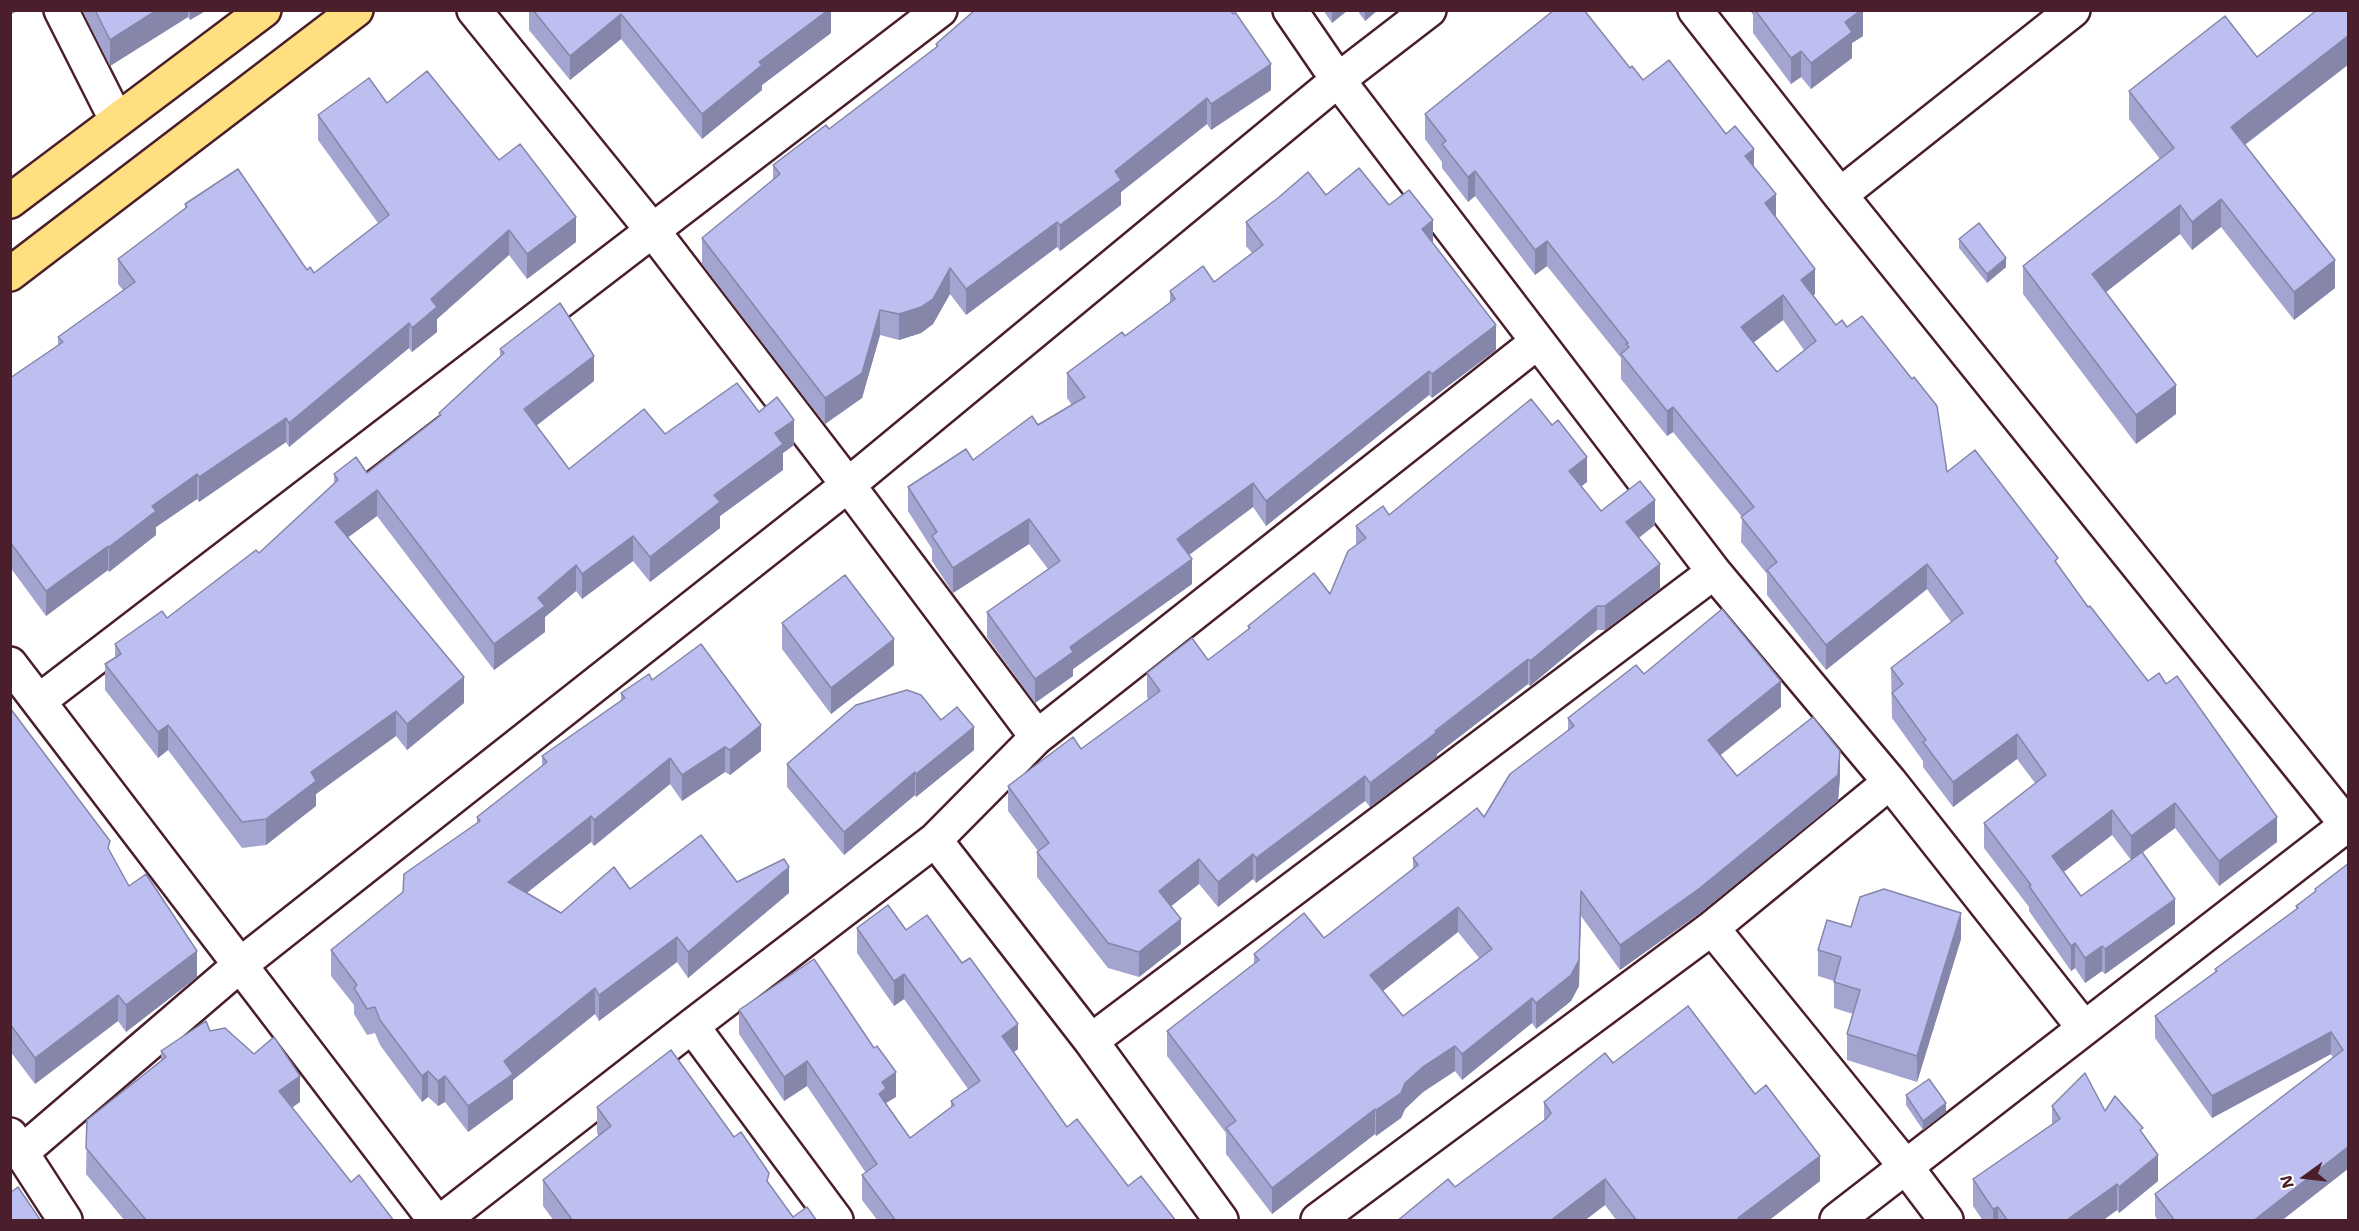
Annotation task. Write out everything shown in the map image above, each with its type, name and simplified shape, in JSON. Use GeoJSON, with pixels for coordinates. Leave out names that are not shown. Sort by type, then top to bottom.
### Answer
{"type":"FeatureCollection","features":[{"type":"Feature","properties":{"kind":"main road"},"geometry":{"type":"LineString","coordinates":[[10,201],[116,119],[264,10]]}},
{"type":"Feature","properties":{"kind":"main road"},"geometry":{"type":"LineString","coordinates":[[10,274],[356,10]]}},
{"type":"Feature","properties":{"kind":"street"},"geometry":{"type":"LineString","coordinates":[[61,10],[116,119]]}},
{"type":"Feature","properties":{"kind":"street"},"geometry":{"type":"LineString","coordinates":[[474,10],[653,231],[848,484],[1037,737]]}},
{"type":"Feature","properties":{"kind":"street"},"geometry":{"type":"LineString","coordinates":[[39,701],[940,10]]}},
{"type":"Feature","properties":{"kind":"street"},"geometry":{"type":"LineString","coordinates":[[1290,10],[1338,80],[1536,343],[1714,572],[1890,782],[2084,1028]]}},
{"type":"Feature","properties":{"kind":"street"},"geometry":{"type":"LineString","coordinates":[[64,1221],[16,1143],[848,484],[1338,80],[1429,10]]}},
{"type":"Feature","properties":{"kind":"street"},"geometry":{"type":"LineString","coordinates":[[1695,10],[1840,195],[2348,825],[1837,1221]]}},
{"type":"Feature","properties":{"kind":"street"},"geometry":{"type":"LineString","coordinates":[[1840,195],[2073,10]]}},
{"type":"Feature","properties":{"kind":"street"},"geometry":{"type":"LineString","coordinates":[[443,1221],[935,840],[1037,737],[1536,343]]}},
{"type":"Feature","properties":{"kind":"street"},"geometry":{"type":"LineString","coordinates":[[1091,1041],[1714,572]]}},
{"type":"Feature","properties":{"kind":"street"},"geometry":{"type":"LineString","coordinates":[[10,664],[435,1221]]}},
{"type":"Feature","properties":{"kind":"street"},"geometry":{"type":"LineString","coordinates":[[1318,1221],[1712,928],[1890,782]]}},
{"type":"Feature","properties":{"kind":"street"},"geometry":{"type":"LineString","coordinates":[[935,840],[1091,1041],[1221,1221]]}},
{"type":"Feature","properties":{"kind":"street"},"geometry":{"type":"LineString","coordinates":[[1712,928],[1906,1167],[1946,1221]]}},
{"type":"Feature","properties":{"kind":"street"},"geometry":{"type":"LineString","coordinates":[[692,1026],[836,1221]]}},
{"type":"Feature","properties":{"kind":"building"},"geometry":{"type":"Polygon","coordinates":[[[95,10],[157,10],[110,40],[95,10]]]}},
{"type":"Feature","properties":{"kind":"building"},"geometry":{"type":"Polygon","coordinates":[[[533,10],[828,10],[759,62],[762,65],[702,114],[621,14],[570,56],[533,10]]]}},
{"type":"Feature","properties":{"kind":"building"},"geometry":{"type":"Polygon","coordinates":[[[975,10],[1230,10],[1233,14],[1235,12],[1271,64],[1211,104],[1207,98],[1115,171],[1121,180],[1060,225],[1057,222],[966,289],[950,268],[933,299],[921,307],[899,314],[880,310],[862,373],[825,398],[702,238],[780,174],[773,165],[826,125],[829,129],[938,46],[936,44],[975,10]]]}},
{"type":"Feature","properties":{"kind":"building"},"geometry":{"type":"Polygon","coordinates":[[[1554,10],[1584,10],[1630,68],[1632,66],[1643,80],[1669,60],[1726,134],[1735,126],[1754,149],[1745,156],[1776,194],[1765,203],[1815,269],[1801,280],[1836,325],[1842,320],[1847,327],[1862,316],[1912,379],[1914,377],[1937,406],[1947,472],[1975,450],[2058,558],[2055,561],[2088,607],[2090,606],[2148,681],[2159,673],[2166,684],[2177,676],[2277,817],[2219,861],[2175,803],[2131,836],[2112,810],[2052,856],[2081,896],[2142,852],[2175,899],[2105,949],[2102,946],[2085,958],[2075,943],[2071,946],[2029,886],[2031,885],[1984,823],[2046,775],[2017,734],[1953,782],[1923,742],[1926,740],[1892,693],[1903,684],[1891,668],[1963,613],[1927,564],[1826,645],[1767,570],[1777,562],[1741,517],[1754,507],[1673,407],[1667,411],[1621,354],[1629,347],[1626,344],[1628,343],[1547,241],[1535,250],[1475,171],[1468,177],[1442,144],[1446,141],[1425,114],[1554,10]],[[1783,295],[1741,327],[1777,372],[1816,341],[1783,295]]]}},
{"type":"Feature","properties":{"kind":"building"},"geometry":{"type":"Polygon","coordinates":[[[1755,10],[1861,10],[1845,22],[1852,32],[1811,63],[1801,51],[1791,58],[1755,10]]]}},
{"type":"Feature","properties":{"kind":"building"},"geometry":{"type":"Polygon","coordinates":[[[2317,10],[2349,10],[2349,35],[2231,127],[2335,260],[2294,292],[2221,199],[2192,222],[2180,205],[2092,274],[2176,385],[2136,415],[2023,266],[2174,148],[2129,91],[2225,16],[2257,57],[2317,10]]]}},
{"type":"Feature","properties":{"kind":"building"},"geometry":{"type":"Polygon","coordinates":[[[427,71],[499,160],[520,144],[576,217],[527,254],[509,230],[431,299],[437,307],[412,328],[409,323],[289,423],[286,418],[199,477],[197,474],[152,506],[156,511],[46,591],[10,542],[10,378],[63,342],[58,337],[135,282],[118,259],[187,207],[185,204],[238,169],[307,270],[310,267],[314,273],[389,215],[318,115],[369,78],[387,103],[427,71]]]}},
{"type":"Feature","properties":{"kind":"building"},"geometry":{"type":"Polygon","coordinates":[[[1359,168],[1389,205],[1409,190],[1433,220],[1422,229],[1496,325],[1432,374],[1429,371],[1266,501],[1253,483],[1177,539],[1192,559],[1070,647],[1073,652],[1035,679],[987,612],[1060,561],[1029,519],[953,568],[932,536],[937,532],[908,487],[966,449],[973,460],[1032,416],[1038,425],[1085,397],[1067,373],[1122,332],[1125,336],[1175,299],[1170,291],[1203,266],[1214,282],[1263,245],[1246,222],[1308,172],[1326,195],[1359,168]]]}},
{"type":"Feature","properties":{"kind":"building"},"geometry":{"type":"Polygon","coordinates":[[[1979,223],[2006,258],[1987,274],[1959,239],[1979,223]]]}},
{"type":"Feature","properties":{"kind":"building"},"geometry":{"type":"Polygon","coordinates":[[[560,303],[594,356],[524,409],[569,469],[644,409],[665,434],[737,383],[759,412],[777,397],[794,420],[775,433],[783,444],[714,495],[720,502],[650,557],[633,536],[582,574],[576,565],[538,598],[545,606],[494,644],[377,490],[335,522],[464,677],[407,724],[396,711],[311,772],[316,781],[266,819],[242,822],[168,725],[158,732],[105,664],[121,654],[115,644],[162,611],[167,618],[256,550],[259,553],[338,480],[334,474],[356,457],[367,473],[441,415],[439,413],[504,353],[500,349],[560,303]]]}},
{"type":"Feature","properties":{"kind":"building"},"geometry":{"type":"Polygon","coordinates":[[[1531,399],[1552,425],[1558,420],[1587,457],[1569,471],[1601,511],[1640,481],[1655,500],[1626,522],[1660,564],[1605,606],[1597,606],[1530,661],[1528,659],[1370,783],[1365,776],[1256,858],[1253,854],[1218,882],[1199,859],[1159,891],[1181,919],[1139,952],[1108,943],[1037,852],[1049,843],[1008,786],[1073,737],[1081,749],[1160,691],[1147,673],[1192,638],[1208,660],[1250,628],[1248,626],[1314,573],[1330,594],[1348,551],[1366,538],[1356,526],[1383,506],[1389,515],[1531,399]]]}},
{"type":"Feature","properties":{"kind":"building"},"geometry":{"type":"Polygon","coordinates":[[[845,575],[894,639],[831,688],[782,623],[845,575]]]}},
{"type":"Feature","properties":{"kind":"building"},"geometry":{"type":"Polygon","coordinates":[[[1722,609],[1781,681],[1708,740],[1737,776],[1813,717],[1840,751],[1838,775],[1700,888],[1620,945],[1581,891],[1579,960],[1571,975],[1536,1003],[1532,998],[1462,1054],[1455,1046],[1423,1067],[1405,1083],[1401,1093],[1375,1109],[1272,1188],[1226,1128],[1236,1121],[1167,1031],[1259,960],[1254,954],[1304,913],[1324,938],[1418,865],[1413,858],[1477,808],[1484,817],[1510,774],[1574,726],[1568,718],[1636,665],[1644,674],[1722,609]],[[1458,907],[1370,975],[1403,1016],[1492,949],[1458,907]]]}},
{"type":"Feature","properties":{"kind":"building"},"geometry":{"type":"Polygon","coordinates":[[[701,644],[761,725],[730,750],[725,747],[682,775],[670,758],[594,820],[591,816],[508,882],[561,913],[614,867],[630,889],[701,835],[737,882],[784,859],[789,867],[688,952],[677,937],[599,995],[595,988],[504,1061],[513,1074],[468,1106],[445,1076],[438,1081],[428,1071],[422,1076],[380,1020],[375,1007],[367,1009],[354,988],[357,985],[331,950],[403,892],[404,874],[480,821],[477,817],[547,762],[542,756],[625,698],[621,693],[649,674],[652,680],[701,644]]]}},
{"type":"Feature","properties":{"kind":"building"},"geometry":{"type":"Polygon","coordinates":[[[907,690],[921,695],[941,720],[957,707],[974,727],[916,774],[915,772],[844,832],[787,764],[856,705],[907,690]]]}},
{"type":"Feature","properties":{"kind":"building"},"geometry":{"type":"Polygon","coordinates":[[[10,708],[110,841],[108,848],[129,886],[146,874],[197,951],[126,1005],[118,995],[35,1058],[10,1024],[10,708]]]}},
{"type":"Feature","properties":{"kind":"building"},"geometry":{"type":"Polygon","coordinates":[[[2349,863],[2349,1146],[2253,1221],[2175,1221],[2155,1194],[2343,1050],[2331,1032],[2212,1096],[2155,1016],[2298,908],[2296,906],[2316,891],[2315,889],[2349,863]]]}},
{"type":"Feature","properties":{"kind":"building"},"geometry":{"type":"Polygon","coordinates":[[[1884,889],[1961,913],[1917,1056],[1847,1034],[1860,990],[1834,982],[1841,957],[1818,950],[1827,920],[1851,927],[1860,897],[1884,889]]]}},
{"type":"Feature","properties":{"kind":"building"},"geometry":{"type":"Polygon","coordinates":[[[888,905],[906,930],[927,915],[962,963],[970,958],[1018,1024],[1002,1036],[1067,1127],[1077,1119],[1128,1186],[1141,1176],[1176,1221],[896,1221],[862,1175],[877,1164],[807,1061],[784,1077],[739,1010],[814,959],[874,1048],[877,1046],[896,1072],[882,1082],[886,1088],[879,1094],[910,1138],[954,1105],[951,1101],[980,1081],[904,974],[894,981],[857,928],[888,905]]]}},
{"type":"Feature","properties":{"kind":"building"},"geometry":{"type":"Polygon","coordinates":[[[1688,1006],[1755,1094],[1766,1085],[1820,1156],[1738,1218],[1741,1221],[1637,1221],[1605,1179],[1550,1221],[1397,1221],[1448,1179],[1455,1187],[1546,1119],[1551,1113],[1544,1102],[1605,1053],[1613,1063],[1688,1006]]]}},
{"type":"Feature","properties":{"kind":"building"},"geometry":{"type":"Polygon","coordinates":[[[206,1021],[210,1031],[225,1028],[254,1054],[274,1037],[300,1076],[279,1091],[351,1182],[359,1175],[394,1221],[147,1221],[86,1148],[87,1120],[166,1057],[161,1051],[206,1021]]]}},
{"type":"Feature","properties":{"kind":"building"},"geometry":{"type":"Polygon","coordinates":[[[671,1050],[734,1137],[741,1132],[769,1173],[767,1181],[793,1217],[807,1207],[817,1221],[573,1221],[543,1180],[611,1126],[597,1107],[671,1050]]]}},
{"type":"Feature","properties":{"kind":"building"},"geometry":{"type":"Polygon","coordinates":[[[2085,1073],[2105,1111],[2115,1096],[2143,1128],[2140,1130],[2158,1155],[2119,1187],[2117,1184],[2068,1219],[2069,1221],[2008,1221],[1998,1207],[1993,1209],[1973,1179],[2060,1119],[2052,1106],[2085,1073]]]}},
{"type":"Feature","properties":{"kind":"building"},"geometry":{"type":"Polygon","coordinates":[[[1929,1079],[1946,1103],[1923,1121],[1906,1095],[1929,1079]]]}},
{"type":"Feature","properties":{"kind":"building"},"geometry":{"type":"Polygon","coordinates":[[[18,1187],[41,1221],[10,1221],[10,1193],[18,1187]]]}}]}
